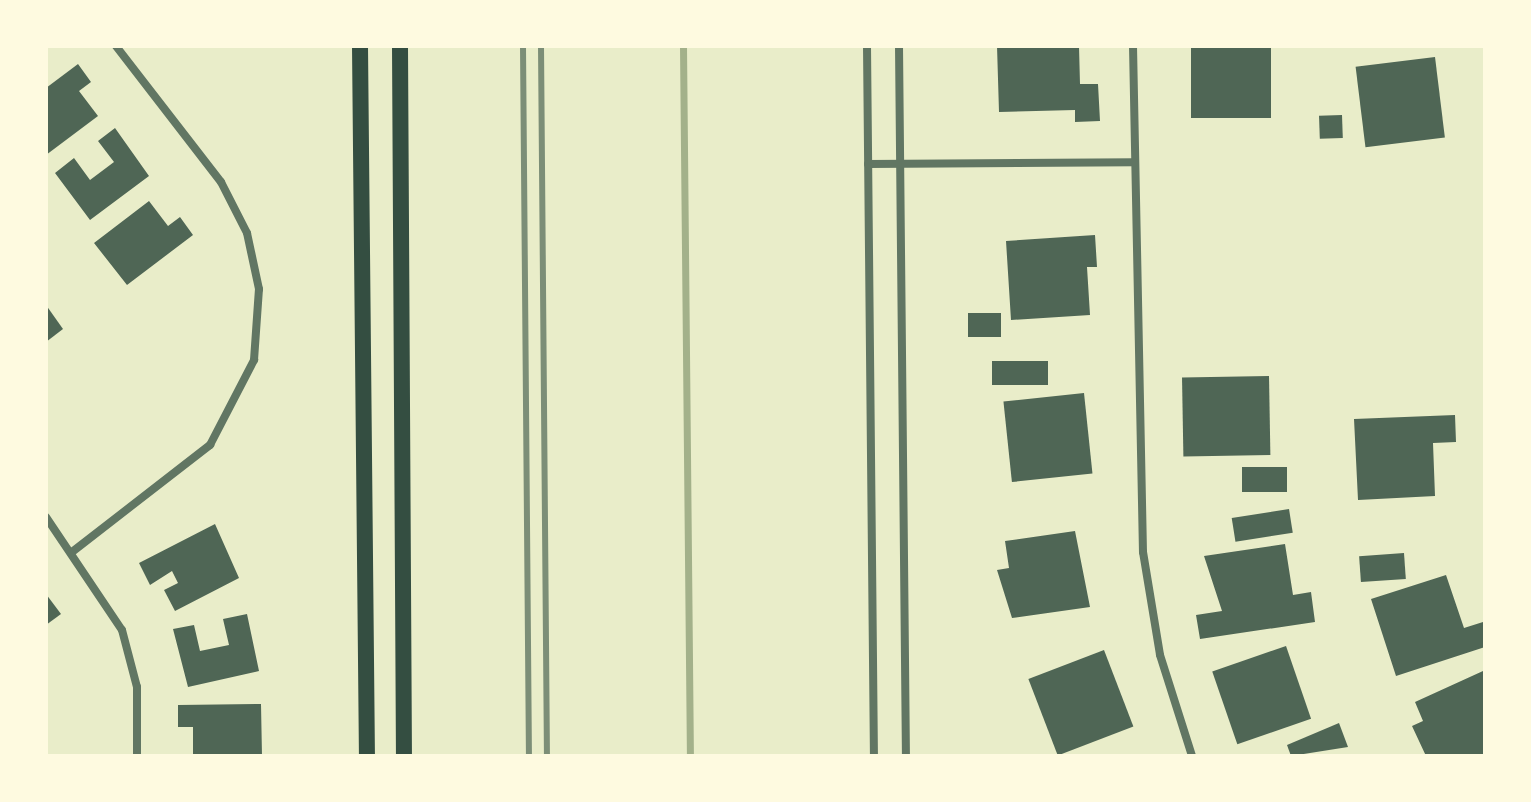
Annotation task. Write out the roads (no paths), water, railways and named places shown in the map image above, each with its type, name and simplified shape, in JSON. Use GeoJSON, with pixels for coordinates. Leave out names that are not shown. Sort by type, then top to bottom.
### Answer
{"type":"FeatureCollection","features":[{"type":"Feature","properties":{"kind":"main road"},"geometry":{"type":"LineString","coordinates":[[360,46],[367,756]]}},
{"type":"Feature","properties":{"kind":"main road"},"geometry":{"type":"LineString","coordinates":[[400,46],[404,756]]}},
{"type":"Feature","properties":{"kind":"street"},"geometry":{"type":"LineString","coordinates":[[72,552],[210,445],[254,360],[259,289],[247,233],[221,182],[116,46]]}},
{"type":"Feature","properties":{"kind":"street"},"geometry":{"type":"LineString","coordinates":[[867,46],[874,756]]}},
{"type":"Feature","properties":{"kind":"street"},"geometry":{"type":"LineString","coordinates":[[899,46],[906,756]]}},
{"type":"Feature","properties":{"kind":"street"},"geometry":{"type":"LineString","coordinates":[[1133,46],[1143,552],[1160,655],[1192,756]]}},
{"type":"Feature","properties":{"kind":"street"},"geometry":{"type":"LineString","coordinates":[[868,164],[1134,162]]}},
{"type":"Feature","properties":{"kind":"street"},"geometry":{"type":"LineString","coordinates":[[46,517],[110,604],[131,657],[137,756]]}},
{"type":"Feature","properties":{"kind":"waterway"},"geometry":{"type":"LineString","coordinates":[[683,46],[690,756]]}},
{"type":"Feature","properties":{"kind":"railway"},"geometry":{"type":"LineString","coordinates":[[523,46],[529,756]]}},
{"type":"Feature","properties":{"kind":"railway"},"geometry":{"type":"LineString","coordinates":[[541,46],[547,756]]}}]}
